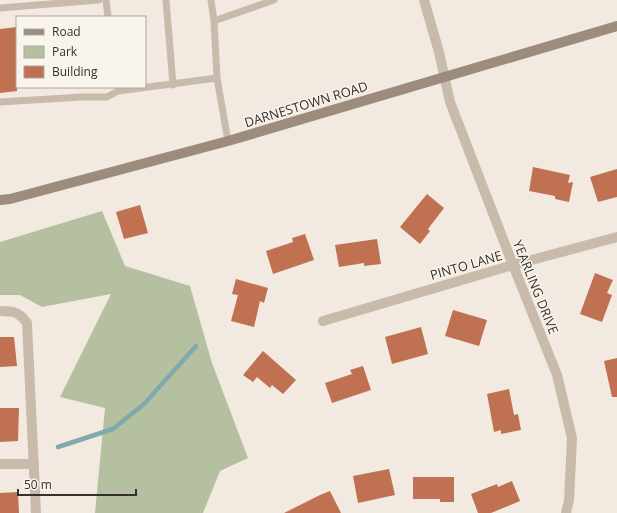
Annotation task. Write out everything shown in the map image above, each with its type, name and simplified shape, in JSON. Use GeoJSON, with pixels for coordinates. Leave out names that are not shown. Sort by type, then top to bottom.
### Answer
{"type":"FeatureCollection","features":[{"type":"Feature","properties":{"kind":"main road","name":"DARNESTOWN ROAD"},"geometry":{"type":"LineString","coordinates":[[0,200],[10,199],[228,141],[617,26]]}},
{"type":"Feature","properties":{"kind":"street","name":"YEARLING DRIVE"},"geometry":{"type":"LineString","coordinates":[[425,0],[445,76],[450,102],[557,375],[572,438],[569,500],[566,513]]}},
{"type":"Feature","properties":{"kind":"street","name":"PINTO LANE"},"geometry":{"type":"LineString","coordinates":[[324,320],[513,265],[617,237]]}},
{"type":"Feature","properties":{"kind":"street"},"geometry":{"type":"LineString","coordinates":[[0,311],[12,311],[17,313],[21,315],[27,323],[36,513]]}},
{"type":"Feature","properties":{"kind":"street"},"geometry":{"type":"LineString","coordinates":[[0,464],[34,464]]}},
{"type":"Feature","properties":{"kind":"lane"},"geometry":{"type":"LineString","coordinates":[[0,8],[99,0]]}},
{"type":"Feature","properties":{"kind":"lane"},"geometry":{"type":"LineString","coordinates":[[106,0],[108,16]]}},
{"type":"Feature","properties":{"kind":"lane"},"geometry":{"type":"LineString","coordinates":[[166,0],[173,85]]}},
{"type":"Feature","properties":{"kind":"lane"},"geometry":{"type":"LineString","coordinates":[[211,0],[218,78],[228,141]]}},
{"type":"Feature","properties":{"kind":"lane"},"geometry":{"type":"LineString","coordinates":[[214,21],[274,0]]}},
{"type":"Feature","properties":{"kind":"lane"},"geometry":{"type":"LineString","coordinates":[[146,87],[173,85],[218,78]]}},
{"type":"Feature","properties":{"kind":"lane"},"geometry":{"type":"LineString","coordinates":[[0,102],[107,97],[118,89],[132,88]]}},
{"type":"Feature","properties":{"kind":"green space"},"geometry":{"type":"Polygon","coordinates":[[[102,211],[125,266],[190,286],[212,363],[248,458],[220,471],[203,513],[95,513],[105,408],[60,397],[111,294],[42,307],[20,295],[0,295],[0,242],[102,211]]]}},
{"type":"Feature","properties":{"kind":"building"},"geometry":{"type":"Polygon","coordinates":[[[16,27],[17,91],[0,93],[0,29],[16,27]]]}},
{"type":"Feature","properties":{"kind":"building"},"geometry":{"type":"Polygon","coordinates":[[[533,167],[570,175],[568,183],[573,182],[569,202],[555,199],[555,196],[529,191],[533,167]]]}},
{"type":"Feature","properties":{"kind":"building"},"geometry":{"type":"Polygon","coordinates":[[[617,169],[617,197],[598,202],[590,177],[617,169]]]}},
{"type":"Feature","properties":{"kind":"building"},"geometry":{"type":"Polygon","coordinates":[[[427,194],[444,208],[428,229],[430,231],[420,244],[400,227],[427,194]]]}},
{"type":"Feature","properties":{"kind":"building"},"geometry":{"type":"Polygon","coordinates":[[[140,205],[148,233],[124,239],[116,212],[140,205]]]}},
{"type":"Feature","properties":{"kind":"building"},"geometry":{"type":"Polygon","coordinates":[[[305,234],[314,260],[273,274],[266,251],[293,242],[292,238],[305,234]]]}},
{"type":"Feature","properties":{"kind":"building"},"geometry":{"type":"Polygon","coordinates":[[[377,239],[381,264],[364,266],[364,263],[339,267],[335,245],[377,239]]]}},
{"type":"Feature","properties":{"kind":"building"},"geometry":{"type":"Polygon","coordinates":[[[595,273],[613,280],[607,293],[612,295],[602,322],[580,314],[595,273]]]}},
{"type":"Feature","properties":{"kind":"building"},"geometry":{"type":"Polygon","coordinates":[[[236,279],[268,288],[264,303],[260,301],[254,327],[231,321],[238,295],[232,294],[236,279]]]}},
{"type":"Feature","properties":{"kind":"building"},"geometry":{"type":"Polygon","coordinates":[[[453,310],[487,320],[479,346],[445,336],[453,310]]]}},
{"type":"Feature","properties":{"kind":"building"},"geometry":{"type":"Polygon","coordinates":[[[421,327],[428,354],[392,364],[385,337],[421,327]]]}},
{"type":"Feature","properties":{"kind":"building"},"geometry":{"type":"Polygon","coordinates":[[[0,337],[14,337],[17,366],[0,367],[0,337]]]}},
{"type":"Feature","properties":{"kind":"building"},"geometry":{"type":"Polygon","coordinates":[[[263,351],[296,380],[283,394],[272,385],[270,388],[257,377],[253,382],[243,375],[263,351]]]}},
{"type":"Feature","properties":{"kind":"building"},"geometry":{"type":"Polygon","coordinates":[[[617,358],[617,397],[612,397],[604,361],[617,358]]]}},
{"type":"Feature","properties":{"kind":"building"},"geometry":{"type":"Polygon","coordinates":[[[363,366],[371,390],[332,403],[325,383],[352,374],[350,370],[363,366]]]}},
{"type":"Feature","properties":{"kind":"building"},"geometry":{"type":"Polygon","coordinates":[[[509,389],[514,415],[518,414],[521,430],[501,434],[501,430],[494,432],[487,394],[509,389]]]}},
{"type":"Feature","properties":{"kind":"building"},"geometry":{"type":"Polygon","coordinates":[[[0,408],[19,408],[18,441],[0,442],[0,408]]]}},
{"type":"Feature","properties":{"kind":"building"},"geometry":{"type":"Polygon","coordinates":[[[389,469],[395,495],[358,503],[353,476],[389,469]]]}},
{"type":"Feature","properties":{"kind":"building"},"geometry":{"type":"Polygon","coordinates":[[[413,477],[454,477],[454,502],[440,502],[440,499],[413,499],[413,477]]]}},
{"type":"Feature","properties":{"kind":"building"},"geometry":{"type":"Polygon","coordinates":[[[512,481],[520,501],[491,513],[478,513],[471,494],[497,484],[498,487],[512,481]]]}},
{"type":"Feature","properties":{"kind":"building"},"geometry":{"type":"Polygon","coordinates":[[[330,491],[341,513],[284,513],[320,495],[330,491]]]}},
{"type":"Feature","properties":{"kind":"building"},"geometry":{"type":"Polygon","coordinates":[[[18,492],[19,513],[0,513],[0,493],[18,492]]]}},
{"type":"Feature","properties":{"kind":"waterway"},"geometry":{"type":"LineString","coordinates":[[58,447],[113,429],[144,404],[196,346]]}}]}
